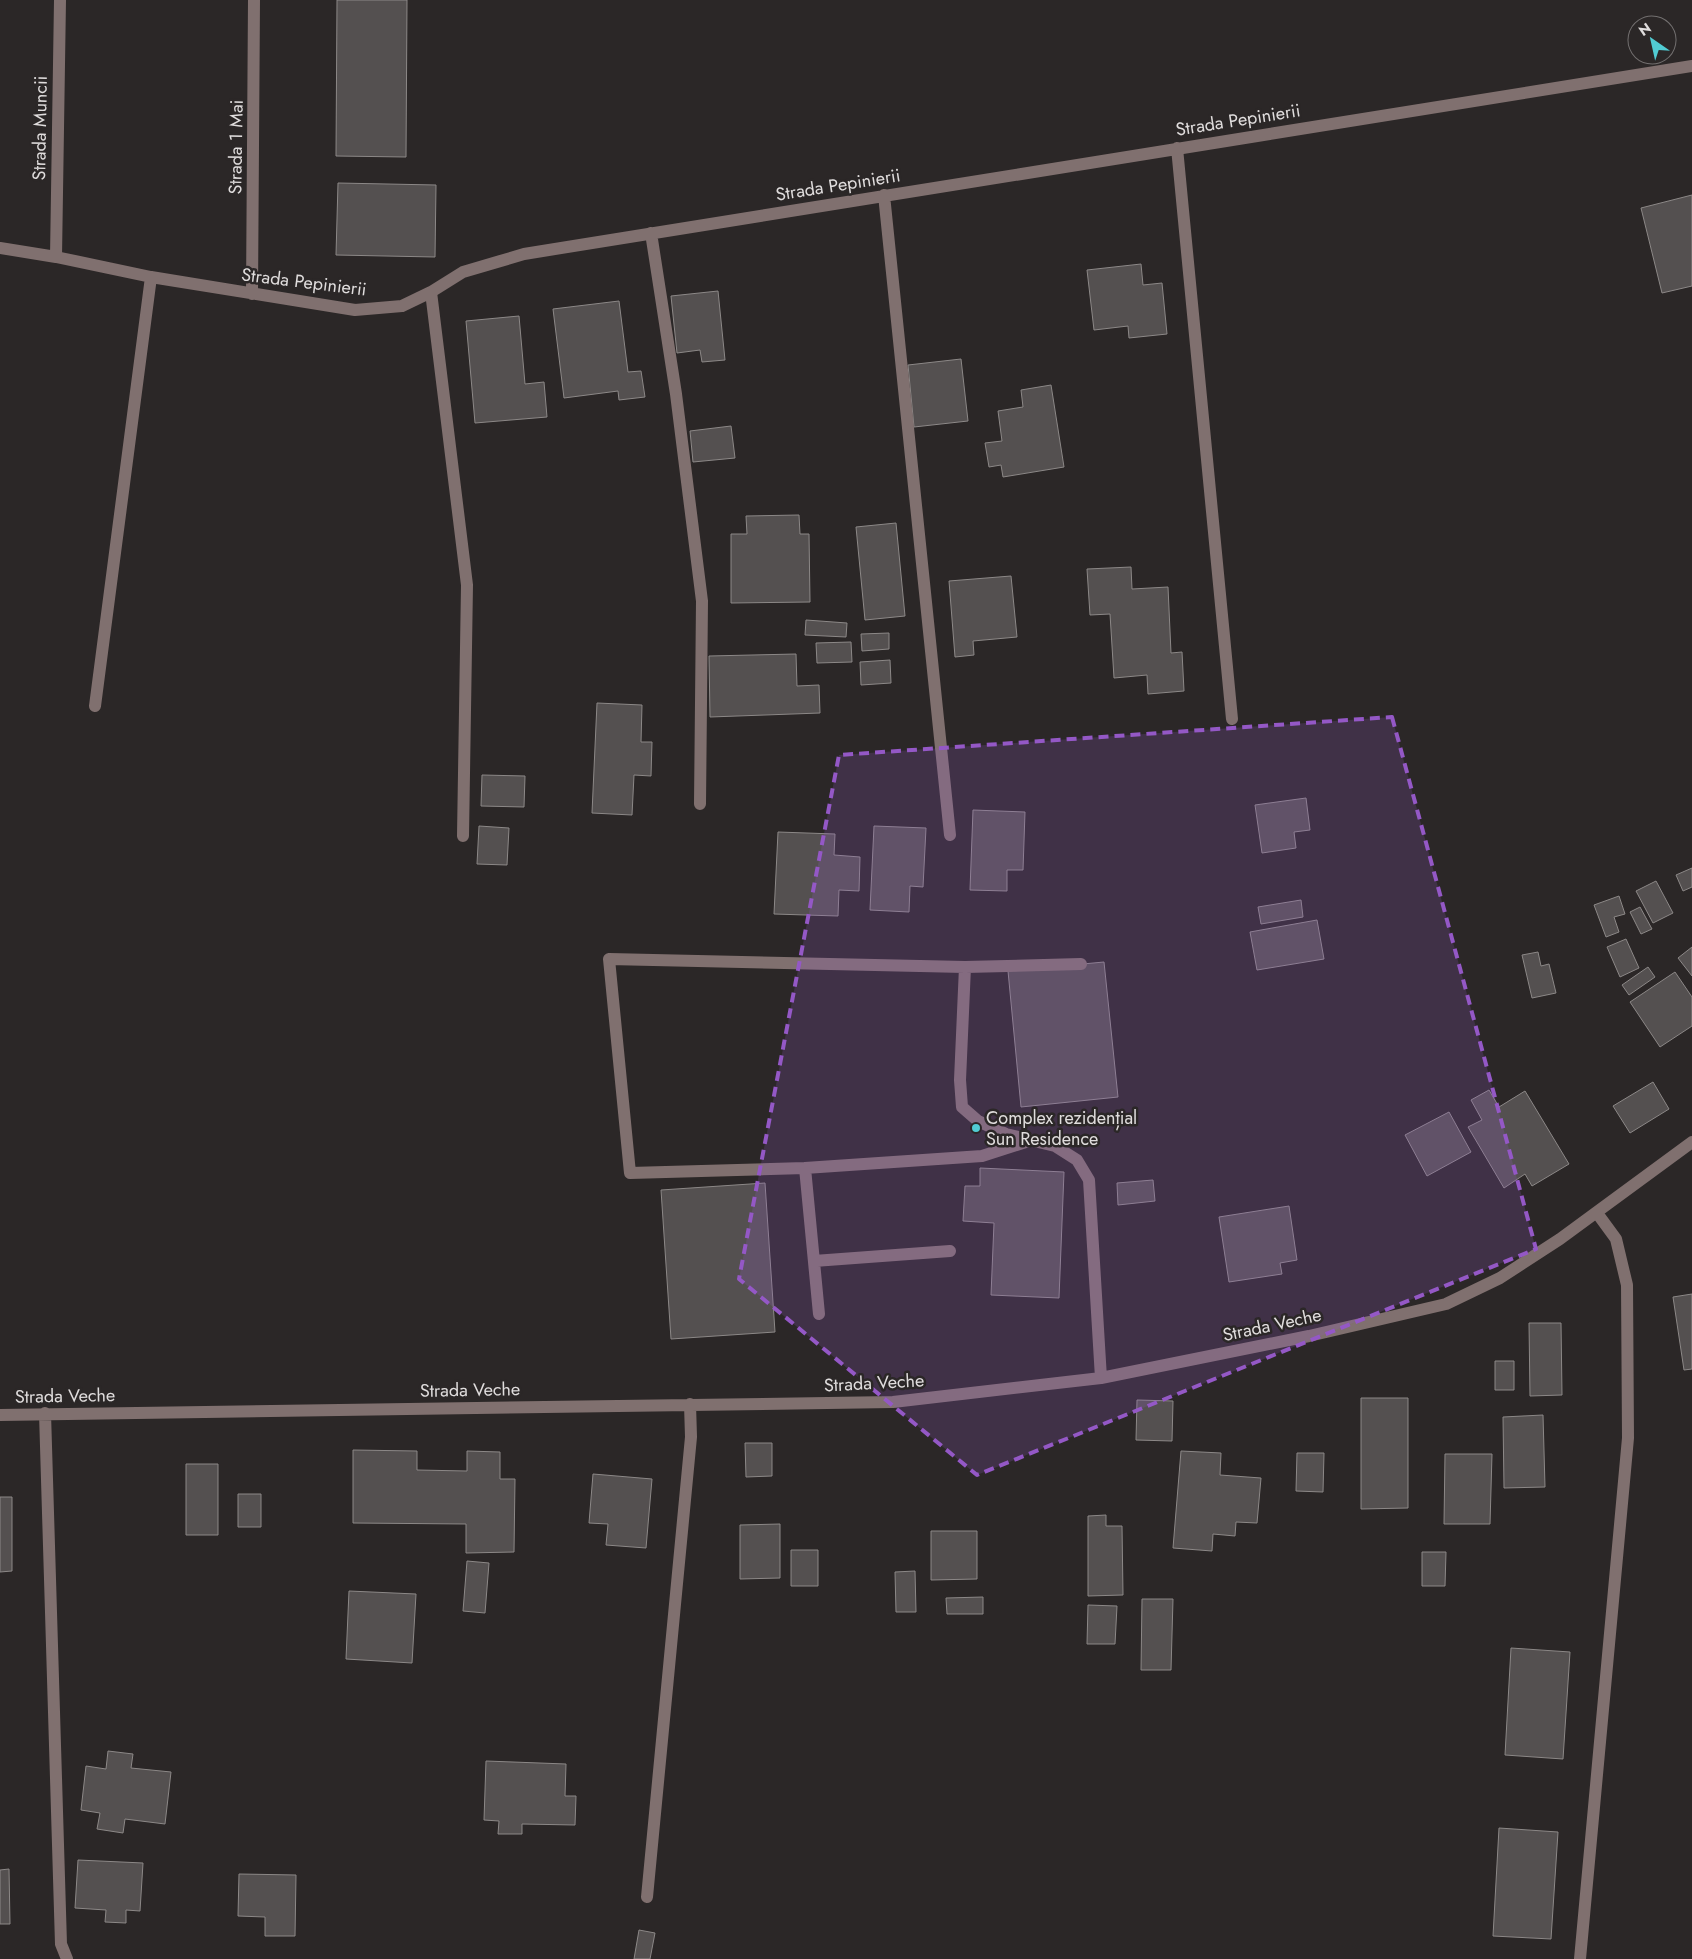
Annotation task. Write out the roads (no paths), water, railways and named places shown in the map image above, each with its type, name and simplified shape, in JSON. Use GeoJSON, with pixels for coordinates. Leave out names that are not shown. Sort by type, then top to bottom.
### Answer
{"type":"FeatureCollection","features":[{"type":"Feature","properties":{"kind":"street","name":"Strada Muncii"},"geometry":{"type":"LineString","coordinates":[[56,257],[60,0]]}},
{"type":"Feature","properties":{"kind":"street","name":"Strada 1 Mai"},"geometry":{"type":"LineString","coordinates":[[252,294],[254,0]]}},
{"type":"Feature","properties":{"kind":"street","name":"Strada Pepinierii"},"geometry":{"type":"LineString","coordinates":[[0,248],[56,257],[151,277],[355,310],[402,306],[431,292],[463,272],[524,254],[1692,66]]}},
{"type":"Feature","properties":{"kind":"street"},"geometry":{"type":"LineString","coordinates":[[1177,148],[1232,719]]}},
{"type":"Feature","properties":{"kind":"street"},"geometry":{"type":"LineString","coordinates":[[884,195],[950,836]]}},
{"type":"Feature","properties":{"kind":"street"},"geometry":{"type":"LineString","coordinates":[[651,234],[676,394],[702,601],[700,804]]}},
{"type":"Feature","properties":{"kind":"street"},"geometry":{"type":"LineString","coordinates":[[95,706],[151,277]]}},
{"type":"Feature","properties":{"kind":"street"},"geometry":{"type":"LineString","coordinates":[[431,292],[467,585],[464,836]]}},
{"type":"Feature","properties":{"kind":"street"},"geometry":{"type":"LineString","coordinates":[[1032,1140],[982,1156],[805,1168],[630,1173],[609,959],[965,967],[1081,964]]}},
{"type":"Feature","properties":{"kind":"street"},"geometry":{"type":"LineString","coordinates":[[965,967],[960,1080],[962,1107],[978,1121],[1006,1134],[1055,1146],[1077,1160],[1089,1180],[1100,1378]]}},
{"type":"Feature","properties":{"kind":"street","name":"Strada Veche"},"geometry":{"type":"LineString","coordinates":[[0,1415],[893,1402],[1100,1378],[1309,1336],[1446,1304],[1500,1278],[1597,1213],[1692,1142]]}},
{"type":"Feature","properties":{"kind":"street"},"geometry":{"type":"LineString","coordinates":[[805,1168],[819,1314]]}},
{"type":"Feature","properties":{"kind":"street"},"geometry":{"type":"LineString","coordinates":[[1580,1959],[1628,1438],[1628,1285],[1616,1239],[1597,1213]]}},
{"type":"Feature","properties":{"kind":"street"},"geometry":{"type":"LineString","coordinates":[[814,1261],[950,1251]]}},
{"type":"Feature","properties":{"kind":"street"},"geometry":{"type":"LineString","coordinates":[[647,1897],[691,1437],[690,1404]]}},
{"type":"Feature","properties":{"kind":"street"},"geometry":{"type":"LineString","coordinates":[[45,1413],[61,1944],[67,1959]]}},
{"type":"Feature","properties":{"kind":"place","name":"Complex rezidențial Sun Residence"},"geometry":{"type":"Point","coordinates":[976,1128]}}]}
